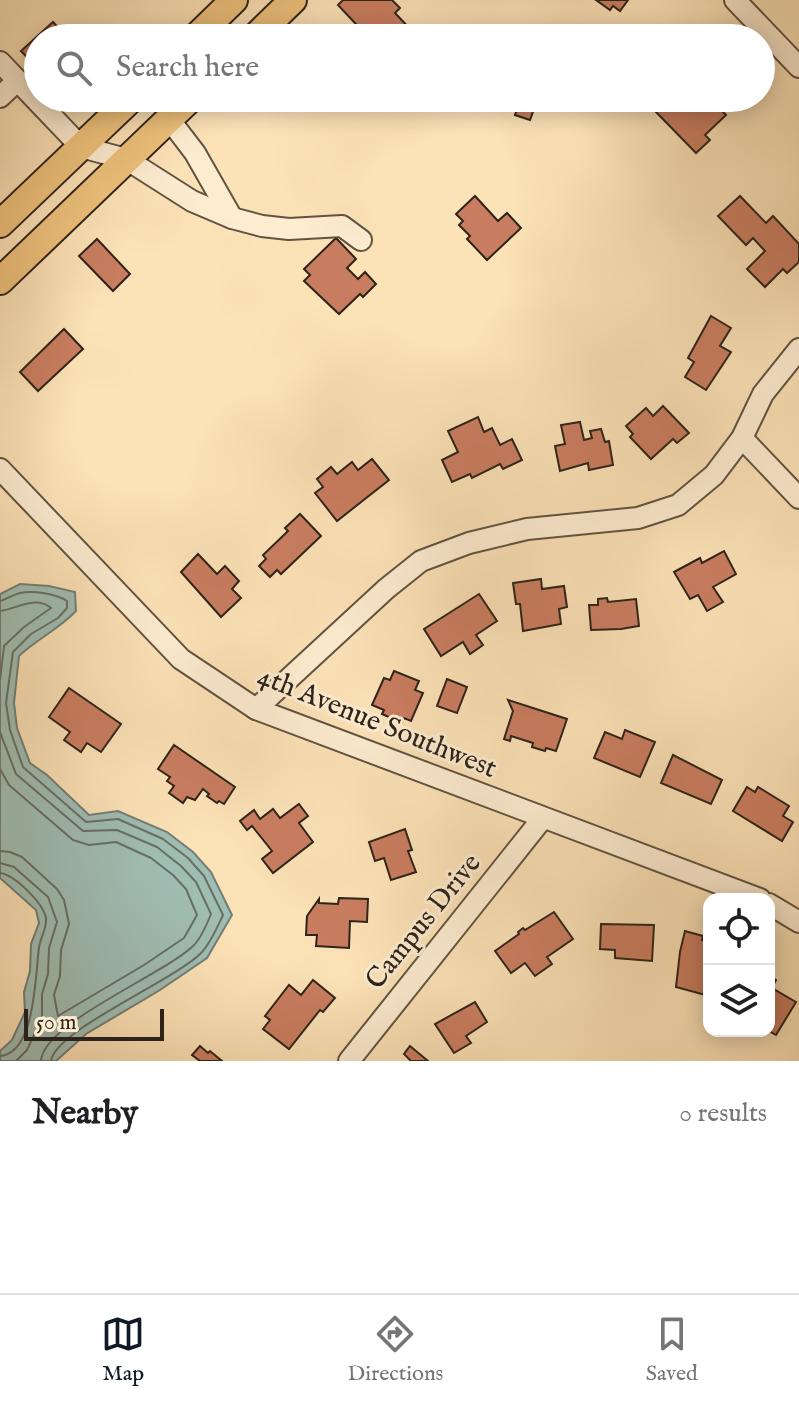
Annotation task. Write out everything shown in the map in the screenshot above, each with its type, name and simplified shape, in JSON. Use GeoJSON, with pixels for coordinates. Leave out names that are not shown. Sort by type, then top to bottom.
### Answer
{"type":"FeatureCollection","features":[{"type":"Feature","properties":{"kind":"main road"},"geometry":{"type":"LineString","coordinates":[[209,24],[234,0]]}},
{"type":"Feature","properties":{"kind":"main road"},"geometry":{"type":"LineString","coordinates":[[267,24],[285,5]]}},
{"type":"Feature","properties":{"kind":"main road"},"geometry":{"type":"LineString","coordinates":[[0,224],[117,112]]}},
{"type":"Feature","properties":{"kind":"main road"},"geometry":{"type":"LineString","coordinates":[[0,281],[176,112]]}},
{"type":"Feature","properties":{"kind":"street"},"geometry":{"type":"LineString","coordinates":[[735,0],[758,24]]}},
{"type":"Feature","properties":{"kind":"street"},"geometry":{"type":"LineString","coordinates":[[775,42],[799,67]]}},
{"type":"Feature","properties":{"kind":"street"},"geometry":{"type":"LineString","coordinates":[[0,62],[24,88]]}},
{"type":"Feature","properties":{"kind":"street"},"geometry":{"type":"LineString","coordinates":[[0,97],[17,81]]}},
{"type":"Feature","properties":{"kind":"street"},"geometry":{"type":"LineString","coordinates":[[47,112],[81,147],[126,159],[192,201],[232,218],[289,229],[342,226],[361,240]]}},
{"type":"Feature","properties":{"kind":"street"},"geometry":{"type":"LineString","coordinates":[[169,119],[195,153],[232,218]]}},
{"type":"Feature","properties":{"kind":"street"},"geometry":{"type":"LineString","coordinates":[[256,709],[386,589],[421,561],[469,543],[527,529],[638,518],[678,505],[714,475],[742,438],[763,394],[799,349]]}},
{"type":"Feature","properties":{"kind":"street"},"geometry":{"type":"LineString","coordinates":[[742,438],[799,498]]}},
{"type":"Feature","properties":{"kind":"street","name":"4th Avenue Southwest"},"geometry":{"type":"LineString","coordinates":[[0,469],[181,659],[256,709],[744,893]]}},
{"type":"Feature","properties":{"kind":"street","name":"Campus Drive"},"geometry":{"type":"LineString","coordinates":[[349,1061],[542,819]]}},
{"type":"Feature","properties":{"kind":"street"},"geometry":{"type":"LineString","coordinates":[[775,908],[799,922]]}},
{"type":"Feature","properties":{"kind":"water"},"geometry":{"type":"Polygon","coordinates":[[[20,584],[75,592],[76,611],[19,656],[14,703],[17,728],[30,763],[89,815],[118,811],[167,832],[193,852],[211,872],[232,915],[207,958],[86,1034],[56,1061],[0,1061],[0,1051],[12,1040],[25,1012],[24,992],[30,971],[31,944],[39,923],[36,910],[0,878],[0,594],[20,584]]]}},
{"type":"Feature","properties":{"kind":"building"},"geometry":{"type":"Polygon","coordinates":[[[343,0],[392,0],[400,8],[395,13],[405,24],[356,24],[338,5],[343,0]]]}},
{"type":"Feature","properties":{"kind":"building"},"geometry":{"type":"Polygon","coordinates":[[[596,0],[628,0],[620,11],[613,6],[610,10],[596,0]]]}},
{"type":"Feature","properties":{"kind":"building"},"geometry":{"type":"Polygon","coordinates":[[[516,112],[533,112],[530,120],[515,115],[516,112]]]}},
{"type":"Feature","properties":{"kind":"building"},"geometry":{"type":"Polygon","coordinates":[[[656,112],[723,112],[726,115],[705,135],[710,140],[696,153],[656,112]]]}},
{"type":"Feature","properties":{"kind":"building"},"geometry":{"type":"Polygon","coordinates":[[[475,196],[498,221],[507,213],[521,228],[487,260],[467,239],[470,236],[459,225],[463,221],[456,214],[475,196]]]}},
{"type":"Feature","properties":{"kind":"building"},"geometry":{"type":"Polygon","coordinates":[[[740,196],[766,223],[773,216],[799,244],[799,262],[787,273],[783,269],[765,287],[747,269],[765,251],[753,238],[746,245],[718,216],[740,196]]]}},
{"type":"Feature","properties":{"kind":"building"},"geometry":{"type":"Polygon","coordinates":[[[336,238],[356,259],[347,268],[358,279],[365,272],[376,284],[339,314],[304,281],[310,275],[304,269],[336,238]]]}},
{"type":"Feature","properties":{"kind":"building"},"geometry":{"type":"Polygon","coordinates":[[[97,239],[130,274],[113,291],[79,256],[97,239]]]}},
{"type":"Feature","properties":{"kind":"building"},"geometry":{"type":"Polygon","coordinates":[[[711,316],[731,328],[720,346],[731,352],[706,390],[685,377],[694,362],[688,358],[711,316]]]}},
{"type":"Feature","properties":{"kind":"building"},"geometry":{"type":"Polygon","coordinates":[[[64,329],[83,349],[38,391],[20,372],[64,329]]]}},
{"type":"Feature","properties":{"kind":"building"},"geometry":{"type":"Polygon","coordinates":[[[663,406],[689,433],[677,443],[673,439],[651,459],[630,437],[633,434],[626,426],[646,408],[653,416],[663,406]]]}},
{"type":"Feature","properties":{"kind":"building"},"geometry":{"type":"Polygon","coordinates":[[[478,417],[484,432],[492,428],[500,445],[512,439],[522,460],[503,469],[500,464],[472,478],[470,474],[452,482],[442,460],[458,452],[448,431],[478,417]]]}},
{"type":"Feature","properties":{"kind":"building"},"geometry":{"type":"Polygon","coordinates":[[[580,422],[584,440],[592,438],[590,431],[601,429],[605,442],[609,441],[613,465],[589,470],[588,463],[560,471],[555,446],[565,444],[561,425],[580,422]]]}},
{"type":"Feature","properties":{"kind":"building"},"geometry":{"type":"Polygon","coordinates":[[[372,459],[389,480],[337,521],[315,493],[323,487],[317,479],[331,467],[337,474],[352,462],[358,470],[372,459]]]}},
{"type":"Feature","properties":{"kind":"building"},"geometry":{"type":"Polygon","coordinates":[[[300,514],[321,536],[281,574],[277,570],[270,577],[259,566],[266,559],[263,555],[288,531],[285,528],[300,514]]]}},
{"type":"Feature","properties":{"kind":"building"},"geometry":{"type":"Polygon","coordinates":[[[724,551],[736,574],[713,587],[723,602],[707,611],[698,595],[690,599],[674,572],[700,558],[702,563],[724,551]]]}},
{"type":"Feature","properties":{"kind":"building"},"geometry":{"type":"Polygon","coordinates":[[[198,554],[217,574],[225,566],[239,581],[232,589],[241,598],[221,617],[181,572],[198,554]]]}},
{"type":"Feature","properties":{"kind":"building"},"geometry":{"type":"Polygon","coordinates":[[[541,579],[542,589],[564,586],[567,607],[559,609],[561,624],[523,631],[520,604],[516,604],[513,583],[541,579]]]}},
{"type":"Feature","properties":{"kind":"building"},"geometry":{"type":"Polygon","coordinates":[[[479,594],[497,621],[476,635],[483,645],[470,654],[463,642],[441,656],[424,629],[479,594]]]}},
{"type":"Feature","properties":{"kind":"building"},"geometry":{"type":"Polygon","coordinates":[[[607,598],[608,602],[636,599],[639,626],[591,630],[589,605],[598,605],[598,599],[607,598]]]}},
{"type":"Feature","properties":{"kind":"building"},"geometry":{"type":"Polygon","coordinates":[[[394,671],[419,681],[415,690],[423,693],[411,721],[404,718],[402,723],[382,714],[384,710],[372,705],[384,678],[390,680],[394,671]]]}},
{"type":"Feature","properties":{"kind":"building"},"geometry":{"type":"Polygon","coordinates":[[[447,679],[467,687],[457,713],[437,706],[447,679]]]}},
{"type":"Feature","properties":{"kind":"building"},"geometry":{"type":"Polygon","coordinates":[[[69,688],[121,724],[101,752],[87,743],[81,752],[64,740],[70,732],[49,717],[69,688]]]}},
{"type":"Feature","properties":{"kind":"building"},"geometry":{"type":"Polygon","coordinates":[[[508,700],[567,719],[556,751],[532,747],[533,743],[511,736],[510,741],[504,739],[513,711],[508,700]]]}},
{"type":"Feature","properties":{"kind":"building"},"geometry":{"type":"Polygon","coordinates":[[[625,730],[655,742],[640,777],[594,758],[605,732],[622,739],[625,730]]]}},
{"type":"Feature","properties":{"kind":"building"},"geometry":{"type":"Polygon","coordinates":[[[174,745],[235,787],[224,804],[207,796],[209,794],[203,789],[195,800],[187,797],[183,803],[169,793],[174,786],[167,781],[170,777],[158,769],[174,745]]]}},
{"type":"Feature","properties":{"kind":"building"},"geometry":{"type":"Polygon","coordinates":[[[673,755],[722,780],[711,804],[661,783],[673,755]]]}},
{"type":"Feature","properties":{"kind":"building"},"geometry":{"type":"Polygon","coordinates":[[[747,787],[755,792],[758,787],[789,806],[783,816],[793,822],[782,841],[733,811],[747,787]]]}},
{"type":"Feature","properties":{"kind":"building"},"geometry":{"type":"Polygon","coordinates":[[[299,804],[308,816],[299,823],[313,842],[273,873],[262,859],[272,851],[252,826],[247,830],[240,821],[254,810],[260,819],[273,809],[280,818],[299,804]]]}},
{"type":"Feature","properties":{"kind":"building"},"geometry":{"type":"Polygon","coordinates":[[[405,829],[412,850],[408,851],[416,872],[391,880],[384,858],[375,861],[369,842],[405,829]]]}},
{"type":"Feature","properties":{"kind":"building"},"geometry":{"type":"Polygon","coordinates":[[[339,898],[368,899],[367,922],[350,921],[349,948],[316,946],[317,935],[306,935],[307,916],[319,899],[319,903],[338,904],[339,898]]]}},
{"type":"Feature","properties":{"kind":"building"},"geometry":{"type":"Polygon","coordinates":[[[554,912],[573,939],[547,957],[552,964],[535,976],[525,963],[511,973],[495,951],[523,928],[525,930],[554,912]]]}},
{"type":"Feature","properties":{"kind":"building"},"geometry":{"type":"Polygon","coordinates":[[[601,924],[654,925],[652,961],[615,958],[615,950],[600,949],[601,924]]]}},
{"type":"Feature","properties":{"kind":"building"},"geometry":{"type":"Polygon","coordinates":[[[685,931],[703,936],[703,994],[676,987],[685,931]]]}},
{"type":"Feature","properties":{"kind":"building"},"geometry":{"type":"Polygon","coordinates":[[[313,980],[335,998],[323,1012],[320,1010],[289,1049],[263,1029],[270,1020],[265,1016],[289,985],[301,995],[313,980]]]}},
{"type":"Feature","properties":{"kind":"building"},"geometry":{"type":"Polygon","coordinates":[[[775,990],[796,1002],[775,1034],[775,990]]]}},
{"type":"Feature","properties":{"kind":"building"},"geometry":{"type":"Polygon","coordinates":[[[475,1002],[487,1022],[466,1036],[471,1043],[454,1053],[435,1024],[475,1002]]]}},
{"type":"Feature","properties":{"kind":"building"},"geometry":{"type":"Polygon","coordinates":[[[200,1046],[222,1061],[200,1061],[192,1055],[200,1046]]]}},
{"type":"Feature","properties":{"kind":"building"},"geometry":{"type":"Polygon","coordinates":[[[410,1046],[428,1061],[411,1061],[404,1054],[410,1046]]]}}]}
